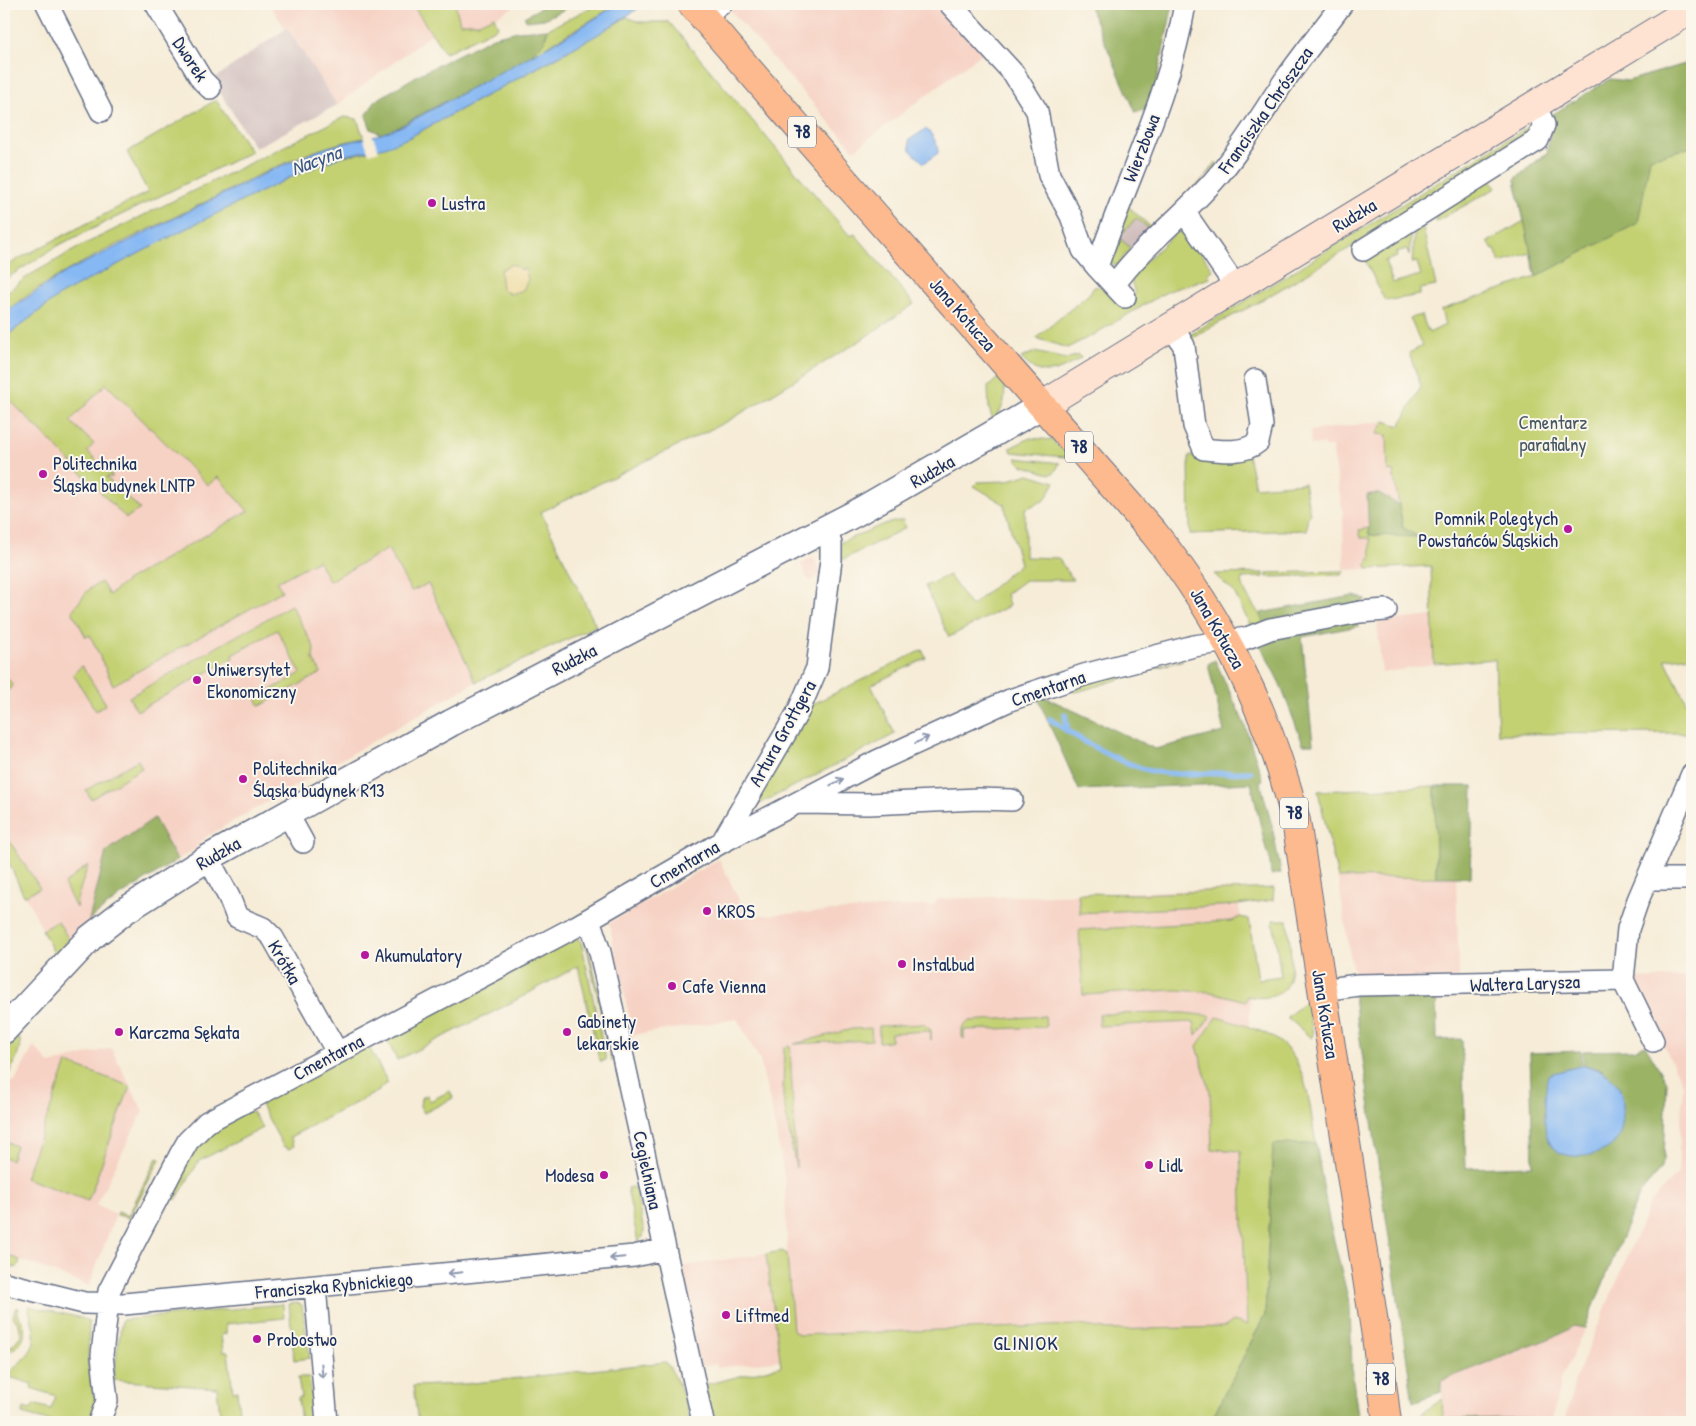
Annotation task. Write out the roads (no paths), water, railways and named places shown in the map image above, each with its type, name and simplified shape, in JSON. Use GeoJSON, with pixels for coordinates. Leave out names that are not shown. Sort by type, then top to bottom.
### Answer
{"type":"FeatureCollection","features":[{"type":"Feature","properties":{"kind":"main road","name":"Jana Kotucza"},"geometry":{"type":"LineString","coordinates":[[705,8],[842,179],[1043,405],[1172,555],[1200,595],[1227,641],[1259,706],[1287,785],[1304,864],[1376,1336],[1387,1422]]}},
{"type":"Feature","properties":{"kind":"main road","name":"Rudzka"},"geometry":{"type":"LineString","coordinates":[[1043,405],[1692,9]]}},
{"type":"Feature","properties":{"kind":"street"},"geometry":{"type":"LineString","coordinates":[[47,4],[101,111]]}},
{"type":"Feature","properties":{"kind":"street","name":"Dworek"},"geometry":{"type":"LineString","coordinates":[[156,4],[202,80],[210,88]]}},
{"type":"Feature","properties":{"kind":"street"},"geometry":{"type":"LineString","coordinates":[[950,4],[989,45],[1027,93],[1040,121],[1050,175],[1071,216],[1083,250],[1120,291],[1151,243],[1185,213],[1236,287]]}},
{"type":"Feature","properties":{"kind":"street","name":"Wierzbowa"},"geometry":{"type":"LineString","coordinates":[[1098,267],[1157,107],[1180,31],[1185,4]]}},
{"type":"Feature","properties":{"kind":"street","name":"Franciszka Chrószcza"},"geometry":{"type":"LineString","coordinates":[[1185,213],[1218,176],[1287,77],[1342,4]]}},
{"type":"Feature","properties":{"kind":"street","name":"Rudzka"},"geometry":{"type":"LineString","coordinates":[[1363,250],[1538,140],[1544,125],[1535,104]]}},
{"type":"Feature","properties":{"kind":"street"},"geometry":{"type":"LineString","coordinates":[[1172,326],[1184,346],[1194,426],[1204,449],[1232,450],[1248,448],[1258,442],[1262,425],[1255,380]]}},
{"type":"Feature","properties":{"kind":"street","name":"Rudzka"},"geometry":{"type":"LineString","coordinates":[[4,1030],[90,938],[126,910],[208,858],[492,701],[826,529],[918,479],[1043,405]]}},
{"type":"Feature","properties":{"kind":"street","name":"Artura Grottgera"},"geometry":{"type":"LineString","coordinates":[[722,842],[798,712],[817,668],[832,560],[831,544],[826,529]]}},
{"type":"Feature","properties":{"kind":"street","name":"Cmentarna"},"geometry":{"type":"LineString","coordinates":[[99,1422],[107,1401],[102,1355],[106,1304],[112,1282],[180,1156],[197,1130],[207,1122],[589,919],[722,842],[878,761],[975,715],[1051,686],[1127,662],[1206,643],[1247,638],[1270,629],[1360,612],[1386,610]]}},
{"type":"Feature","properties":{"kind":"street"},"geometry":{"type":"LineString","coordinates":[[1653,1042],[1623,980],[1628,929],[1647,879],[1692,774]]}},
{"type":"Feature","properties":{"kind":"street"},"geometry":{"type":"LineString","coordinates":[[796,803],[869,804],[978,799],[1012,800]]}},
{"type":"Feature","properties":{"kind":"street"},"geometry":{"type":"LineString","coordinates":[[287,813],[302,842]]}},
{"type":"Feature","properties":{"kind":"street","name":"Krótka"},"geometry":{"type":"LineString","coordinates":[[208,858],[226,890],[237,917],[244,922],[263,928],[273,938],[337,1052]]}},
{"type":"Feature","properties":{"kind":"street"},"geometry":{"type":"LineString","coordinates":[[1647,879],[1692,879]]}},
{"type":"Feature","properties":{"kind":"street","name":"Cegielniana"},"geometry":{"type":"LineString","coordinates":[[589,919],[600,952],[703,1422]]}},
{"type":"Feature","properties":{"kind":"street","name":"Waltera Larysza"},"geometry":{"type":"LineString","coordinates":[[1322,990],[1358,985],[1623,980]]}},
{"type":"Feature","properties":{"kind":"street","name":"Franciszka Rybnickiego"},"geometry":{"type":"LineString","coordinates":[[4,1283],[75,1302],[106,1304],[315,1288],[634,1256],[665,1249]]}},
{"type":"Feature","properties":{"kind":"street"},"geometry":{"type":"LineString","coordinates":[[315,1288],[327,1422]]}},
{"type":"Feature","properties":{"kind":"water","name":"Nacyna"},"geometry":{"type":"Polygon","coordinates":[[[618,4],[645,4],[597,35],[408,138],[385,147],[342,156],[293,176],[185,229],[60,295],[4,338],[4,313],[66,272],[274,169],[325,148],[381,134],[402,126],[572,33],[618,4]]]}},
{"type":"Feature","properties":{"kind":"water"},"geometry":{"type":"Polygon","coordinates":[[[926,129],[935,140],[938,153],[924,163],[910,150],[909,140],[926,129]]]}},
{"type":"Feature","properties":{"kind":"water"},"geometry":{"type":"Polygon","coordinates":[[[1584,1065],[1606,1074],[1620,1089],[1623,1105],[1620,1134],[1613,1145],[1596,1154],[1585,1156],[1565,1155],[1551,1145],[1546,1133],[1545,1102],[1547,1083],[1550,1074],[1584,1065]]]}},
{"type":"Feature","properties":{"kind":"waterway"},"geometry":{"type":"LineString","coordinates":[[1065,714],[1068,732]]}},
{"type":"Feature","properties":{"kind":"waterway"},"geometry":{"type":"LineString","coordinates":[[1050,719],[1095,747],[1119,759],[1155,772],[1182,774],[1251,772]]}},
{"type":"Feature","properties":{"kind":"place","name":"Lustra"},"geometry":{"type":"Point","coordinates":[432,203]}},
{"type":"Feature","properties":{"kind":"place","name":"Politechnika Śląska budynek LNTP"},"geometry":{"type":"Point","coordinates":[43,474]}},
{"type":"Feature","properties":{"kind":"place","name":"Pomnik Poległych Powstańców Śląskich"},"geometry":{"type":"Point","coordinates":[1568,529]}},
{"type":"Feature","properties":{"kind":"place","name":"Uniwersytet Ekonomiczny"},"geometry":{"type":"Point","coordinates":[197,680]}},
{"type":"Feature","properties":{"kind":"place","name":"Politechnika Śląska budynek R13"},"geometry":{"type":"Point","coordinates":[243,779]}},
{"type":"Feature","properties":{"kind":"place","name":"KROS"},"geometry":{"type":"Point","coordinates":[707,911]}},
{"type":"Feature","properties":{"kind":"place","name":"Akumulatory"},"geometry":{"type":"Point","coordinates":[365,955]}},
{"type":"Feature","properties":{"kind":"place","name":"Instalbud"},"geometry":{"type":"Point","coordinates":[902,964]}},
{"type":"Feature","properties":{"kind":"place","name":"Cafe Vienna"},"geometry":{"type":"Point","coordinates":[672,986]}},
{"type":"Feature","properties":{"kind":"place","name":"Karczma Sękata"},"geometry":{"type":"Point","coordinates":[119,1032]}},
{"type":"Feature","properties":{"kind":"place","name":"Gabinety lekarskie"},"geometry":{"type":"Point","coordinates":[567,1032]}},
{"type":"Feature","properties":{"kind":"place","name":"Lidl"},"geometry":{"type":"Point","coordinates":[1149,1165]}},
{"type":"Feature","properties":{"kind":"place","name":"Modesa"},"geometry":{"type":"Point","coordinates":[604,1175]}},
{"type":"Feature","properties":{"kind":"place","name":"Liftmed"},"geometry":{"type":"Point","coordinates":[726,1315]}},
{"type":"Feature","properties":{"kind":"place","name":"Probostwo"},"geometry":{"type":"Point","coordinates":[257,1339]}},
{"type":"Feature","properties":{"kind":"district","name":"GLINIOK"},"geometry":{"type":"Point","coordinates":[1026,1343]}},
{"type":"Feature","properties":{"kind":"park label","name":"Cmentarz parafialny"},"geometry":{"type":"Point","coordinates":[1553,433]}}]}
